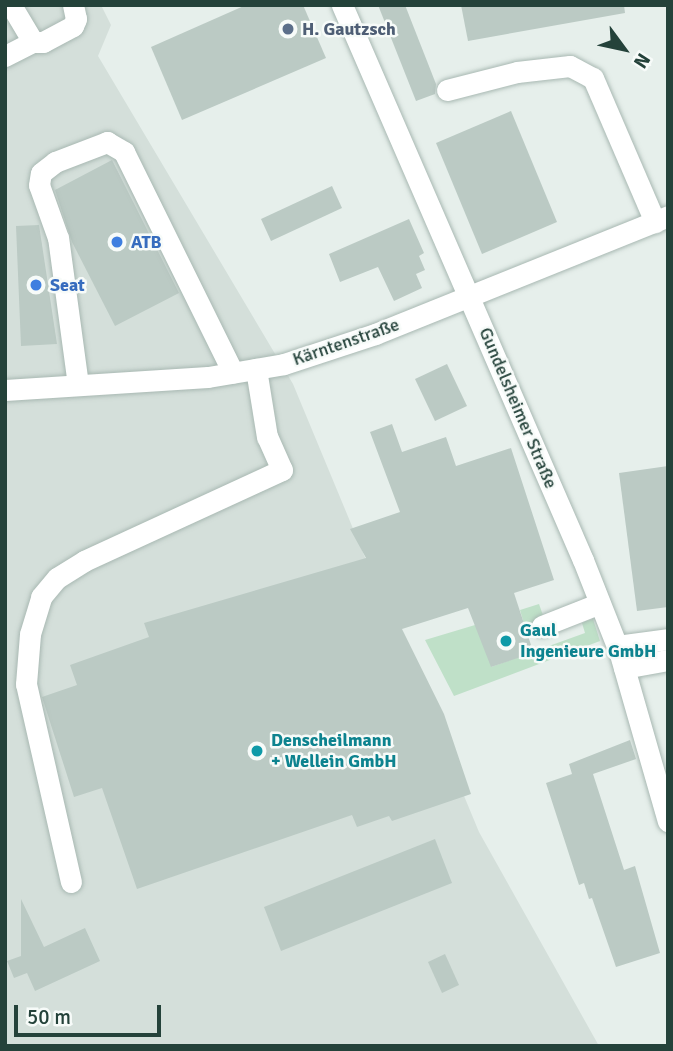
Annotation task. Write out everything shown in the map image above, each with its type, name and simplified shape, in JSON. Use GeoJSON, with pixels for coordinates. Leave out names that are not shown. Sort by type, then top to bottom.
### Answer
{"type":"FeatureCollection","features":[{"type":"Feature","properties":{"kind":"street"},"geometry":{"type":"LineString","coordinates":[[11,5],[33,42]]}},
{"type":"Feature","properties":{"kind":"street"},"geometry":{"type":"LineString","coordinates":[[5,56],[33,42],[43,42],[72,26],[76,19],[73,5]]}},
{"type":"Feature","properties":{"kind":"street","name":"Gundelsheimer Straße"},"geometry":{"type":"LineString","coordinates":[[342,5],[469,294],[600,603],[624,668],[668,821]]}},
{"type":"Feature","properties":{"kind":"street"},"geometry":{"type":"LineString","coordinates":[[447,90],[517,72],[570,66],[593,78],[661,219]]}},
{"type":"Feature","properties":{"kind":"street"},"geometry":{"type":"LineString","coordinates":[[78,385],[58,238],[39,186],[41,173],[55,162],[107,142],[124,152],[233,373]]}},
{"type":"Feature","properties":{"kind":"street","name":"Kärntenstraße"},"geometry":{"type":"LineString","coordinates":[[5,390],[256,369],[354,342],[661,219]]}},
{"type":"Feature","properties":{"kind":"street"},"geometry":{"type":"LineString","coordinates":[[71,882],[26,684],[30,635],[41,597],[58,578],[84,561],[282,470],[267,437],[256,369]]}},
{"type":"Feature","properties":{"kind":"street"},"geometry":{"type":"LineString","coordinates":[[542,626],[600,603]]}},
{"type":"Feature","properties":{"kind":"street"},"geometry":{"type":"LineString","coordinates":[[617,646],[668,639]]}},
{"type":"Feature","properties":{"kind":"street"},"geometry":{"type":"LineString","coordinates":[[624,668],[668,660]]}},
{"type":"Feature","properties":{"kind":"shaded area"},"geometry":{"type":"Polygon","coordinates":[[[5,5],[101,5],[111,25],[98,56],[293,384],[479,832],[599,1046],[5,1046],[5,5]]]}},
{"type":"Feature","properties":{"kind":"green space"},"geometry":{"type":"Polygon","coordinates":[[[539,604],[545,621],[526,631],[520,610],[539,604]]]}},
{"type":"Feature","properties":{"kind":"green space"},"geometry":{"type":"Polygon","coordinates":[[[505,616],[491,667],[585,633],[582,623],[593,619],[600,641],[454,696],[425,640],[505,616]]]}},
{"type":"Feature","properties":{"kind":"building"},"geometry":{"type":"Polygon","coordinates":[[[246,5],[303,5],[326,58],[182,120],[151,47],[246,5]]]}},
{"type":"Feature","properties":{"kind":"building"},"geometry":{"type":"Polygon","coordinates":[[[378,5],[405,5],[436,84],[435,94],[416,101],[378,5]]]}},
{"type":"Feature","properties":{"kind":"building"},"geometry":{"type":"Polygon","coordinates":[[[461,5],[624,5],[625,13],[468,41],[461,5]]]}},
{"type":"Feature","properties":{"kind":"building"},"geometry":{"type":"Polygon","coordinates":[[[511,111],[557,222],[482,254],[436,143],[511,111]]]}},
{"type":"Feature","properties":{"kind":"building","name":"ATB"},"geometry":{"type":"Polygon","coordinates":[[[112,160],[179,293],[115,326],[72,242],[55,190],[112,160]]]}},
{"type":"Feature","properties":{"kind":"building"},"geometry":{"type":"Polygon","coordinates":[[[332,186],[342,208],[271,241],[261,219],[332,186]]]}},
{"type":"Feature","properties":{"kind":"building"},"geometry":{"type":"Polygon","coordinates":[[[409,219],[424,253],[419,256],[425,270],[416,274],[422,288],[394,301],[378,267],[340,282],[329,254],[409,219]]]}},
{"type":"Feature","properties":{"kind":"building","name":"Seat"},"geometry":{"type":"Polygon","coordinates":[[[39,225],[57,344],[21,346],[16,226],[39,225]]]}},
{"type":"Feature","properties":{"kind":"building"},"geometry":{"type":"Polygon","coordinates":[[[447,364],[467,406],[435,421],[415,379],[447,364]]]}},
{"type":"Feature","properties":{"kind":"building","name":"Denscheilmann + Wellein GmbH"},"geometry":{"type":"Polygon","coordinates":[[[392,424],[402,452],[446,437],[456,466],[511,448],[554,580],[514,593],[531,645],[527,647],[530,654],[491,667],[468,608],[402,629],[444,714],[471,794],[392,821],[389,816],[357,827],[352,815],[137,889],[102,788],[74,797],[42,697],[77,685],[70,665],[149,637],[144,623],[366,558],[350,529],[400,512],[370,432],[392,424]]]}},
{"type":"Feature","properties":{"kind":"building"},"geometry":{"type":"Polygon","coordinates":[[[668,466],[668,607],[637,611],[619,473],[668,466]]]}},
{"type":"Feature","properties":{"kind":"building"},"geometry":{"type":"Polygon","coordinates":[[[630,740],[636,759],[593,774],[624,870],[635,866],[660,953],[616,967],[592,898],[589,899],[584,883],[579,885],[546,783],[572,774],[569,764],[630,740]]]}},
{"type":"Feature","properties":{"kind":"building"},"geometry":{"type":"Polygon","coordinates":[[[435,839],[452,883],[281,951],[264,907],[435,839]]]}},
{"type":"Feature","properties":{"kind":"building"},"geometry":{"type":"Polygon","coordinates":[[[21,899],[44,947],[85,928],[100,961],[35,991],[27,973],[14,978],[7,961],[21,956],[21,899]]]}},
{"type":"Feature","properties":{"kind":"building"},"geometry":{"type":"Polygon","coordinates":[[[445,954],[459,985],[442,993],[428,962],[445,954]]]}},
{"type":"Feature","properties":{"kind":"place","name":"H. Gautzsch"},"geometry":{"type":"Point","coordinates":[288,29]}},
{"type":"Feature","properties":{"kind":"place","name":"ATB"},"geometry":{"type":"Point","coordinates":[117,242]}},
{"type":"Feature","properties":{"kind":"place","name":"Seat"},"geometry":{"type":"Point","coordinates":[36,285]}},
{"type":"Feature","properties":{"kind":"place","name":"Gaul Ingenieure GmbH"},"geometry":{"type":"Point","coordinates":[506,641]}},
{"type":"Feature","properties":{"kind":"place","name":"Denscheilmann + Wellein GmbH"},"geometry":{"type":"Point","coordinates":[257,751]}}]}
